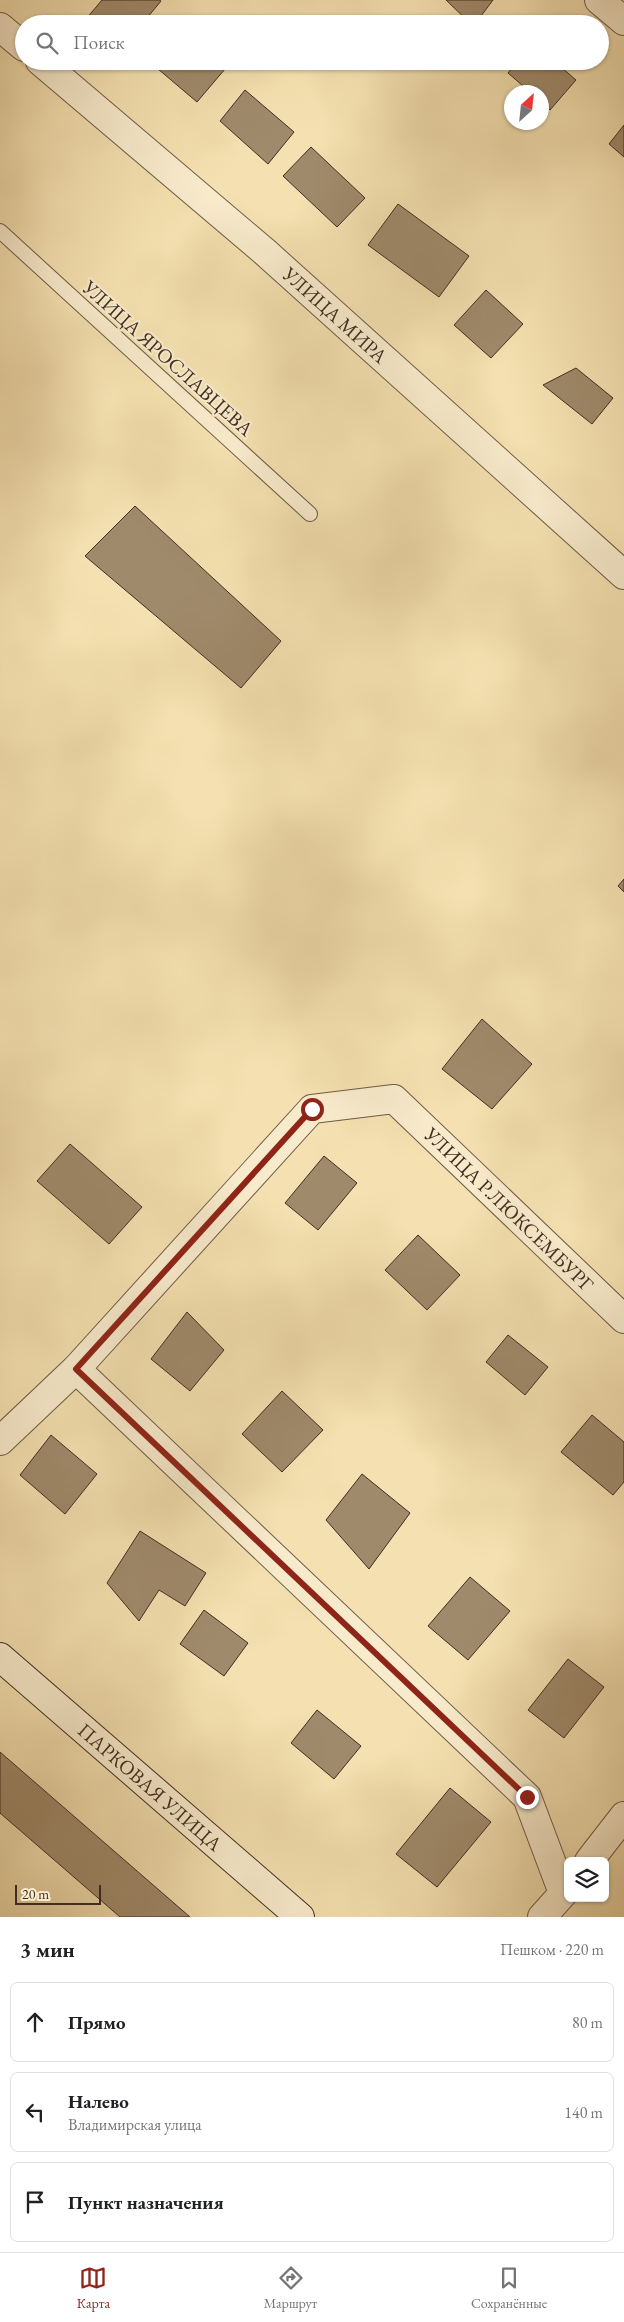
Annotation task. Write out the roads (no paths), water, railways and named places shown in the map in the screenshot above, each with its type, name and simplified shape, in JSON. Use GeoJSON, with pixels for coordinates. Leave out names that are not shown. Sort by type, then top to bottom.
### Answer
{"type":"FeatureCollection","features":[{"type":"Feature","properties":{"kind":"street"},"geometry":{"type":"LineString","coordinates":[[599,0],[624,21]]}},
{"type":"Feature","properties":{"kind":"street"},"geometry":{"type":"LineString","coordinates":[[0,27],[15,40]]}},
{"type":"Feature","properties":{"kind":"street","name":"УЛИЦА МИРА"},"geometry":{"type":"LineString","coordinates":[[51,70],[265,252],[624,575]]}},
{"type":"Feature","properties":{"kind":"street","name":"УЛИЦА Р.ЛЮКСЕМБУРГ"},"geometry":{"type":"LineString","coordinates":[[76,1369],[312,1109],[394,1099],[624,1319]]}},
{"type":"Feature","properties":{"kind":"street"},"geometry":{"type":"LineString","coordinates":[[0,1441],[76,1369],[527,1797],[564,1886]]}},
{"type":"Feature","properties":{"kind":"street","name":"ПАРКОВАЯ УЛИЦА"},"geometry":{"type":"LineString","coordinates":[[0,1657],[300,1917]]}},
{"type":"Feature","properties":{"kind":"street"},"geometry":{"type":"LineString","coordinates":[[592,1857],[624,1816]]}},
{"type":"Feature","properties":{"kind":"street"},"geometry":{"type":"LineString","coordinates":[[542,1917],[564,1893]]}},
{"type":"Feature","properties":{"kind":"lane","name":"УЛИЦА ЯРОСЛАВЦЕВА"},"geometry":{"type":"LineString","coordinates":[[0,231],[310,514]]}}]}
